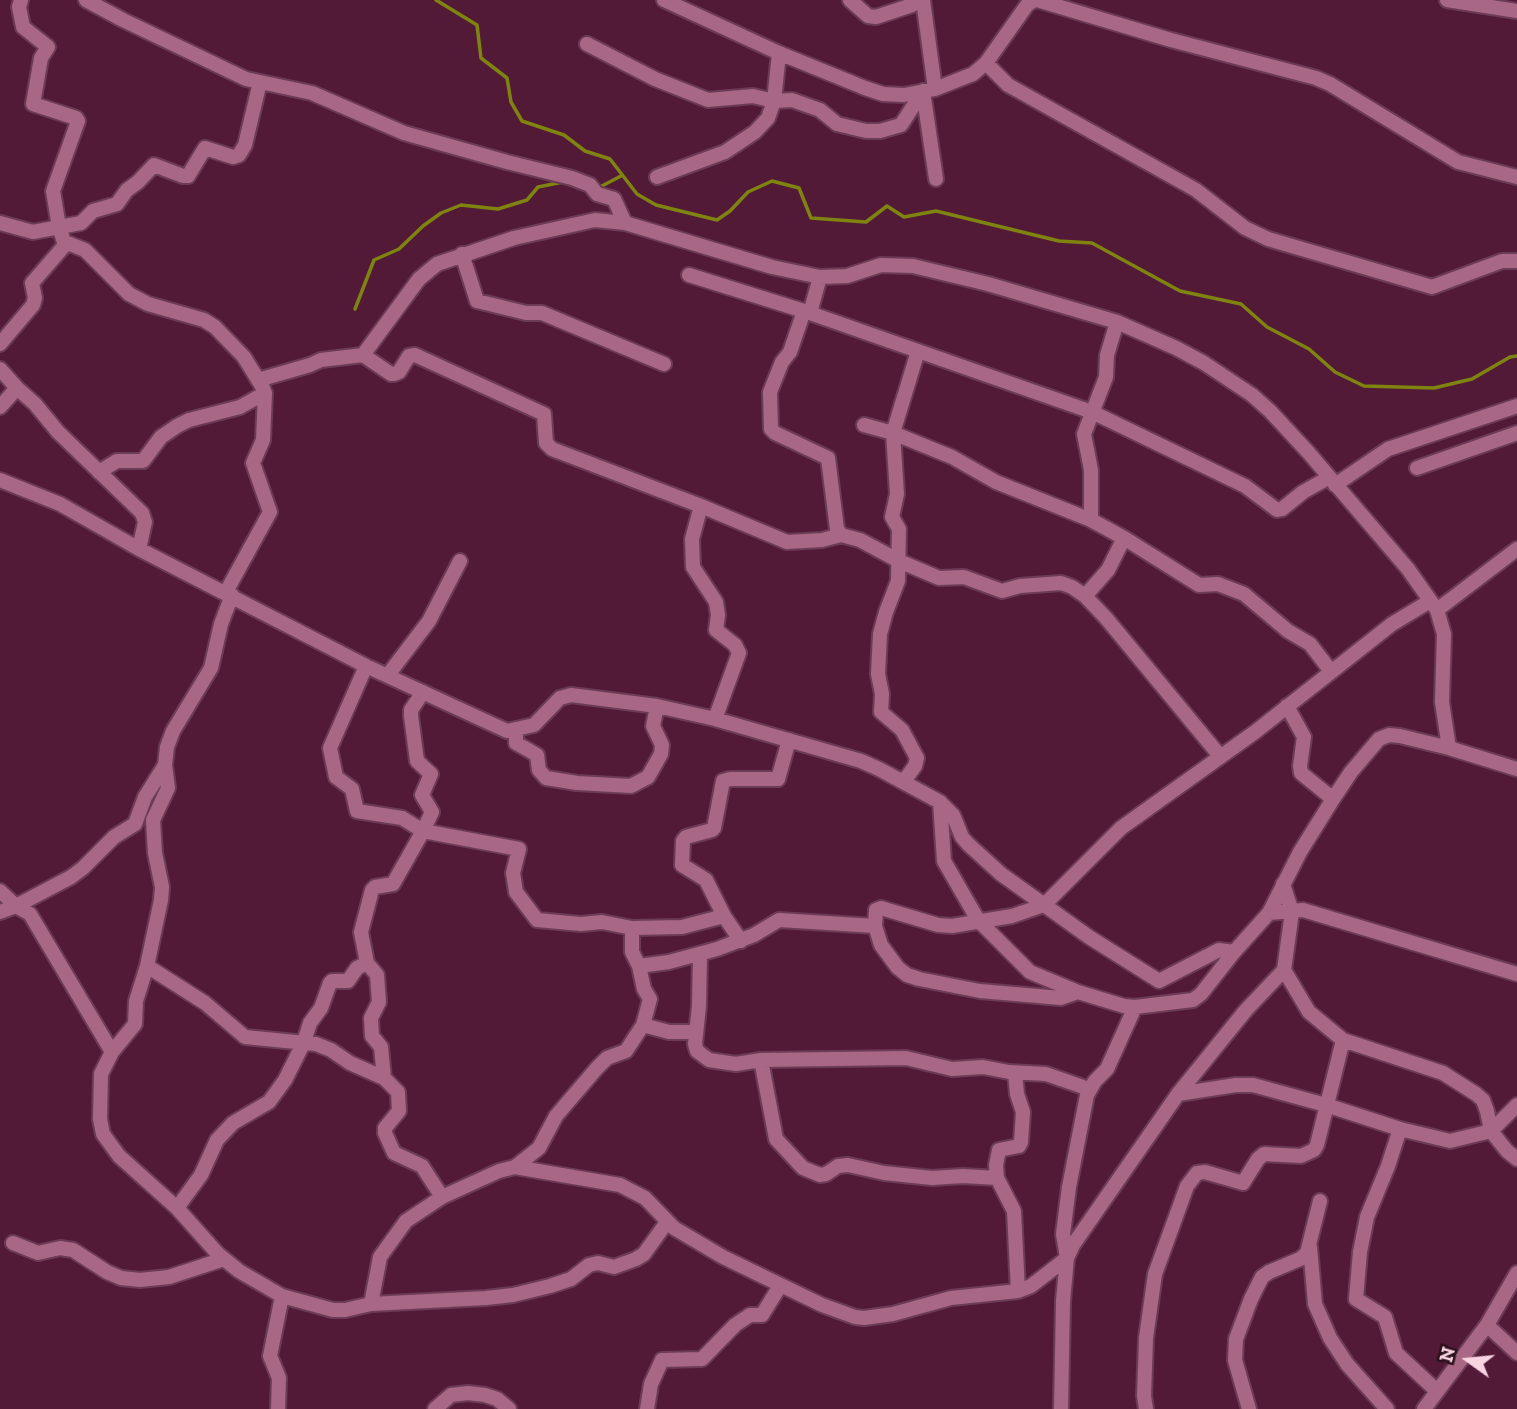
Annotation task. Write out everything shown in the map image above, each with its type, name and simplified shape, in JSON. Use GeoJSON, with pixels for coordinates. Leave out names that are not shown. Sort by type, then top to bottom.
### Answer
{"type":"FeatureCollection","features":[{"type":"Feature","properties":{"kind":"street"},"geometry":{"type":"LineString","coordinates":[[21,0],[19,7],[23,27],[48,47],[41,58],[33,104],[78,121],[54,187],[59,227],[65,242],[85,250],[129,294],[148,304],[204,320],[215,327],[244,357],[262,386],[262,440],[253,463],[270,512],[229,593],[214,661],[173,731],[167,747],[165,765],[168,788],[153,820],[155,853],[162,892],[147,966],[136,1001],[135,1024],[112,1052],[103,1068],[100,1084],[103,1134],[119,1156],[177,1208],[224,1259],[239,1271],[282,1296],[333,1310],[371,1304],[426,1303],[502,1296],[567,1281],[589,1265],[598,1263],[614,1266],[636,1259],[644,1254],[667,1222]]}},
{"type":"Feature","properties":{"kind":"street"},"geometry":{"type":"LineString","coordinates":[[86,0],[246,79],[312,93],[395,130],[507,162],[568,176],[616,201],[625,223]]}},
{"type":"Feature","properties":{"kind":"street"},"geometry":{"type":"LineString","coordinates":[[664,0],[779,53],[883,94],[929,90],[967,77],[986,63],[1027,5],[1035,0],[1171,40],[1317,78],[1458,162],[1517,177]]}},
{"type":"Feature","properties":{"kind":"street"},"geometry":{"type":"LineString","coordinates":[[850,0],[868,16],[876,17],[921,0],[936,179]]}},
{"type":"Feature","properties":{"kind":"street"},"geometry":{"type":"LineString","coordinates":[[1447,0],[1517,11]]}},
{"type":"Feature","properties":{"kind":"street"},"geometry":{"type":"LineString","coordinates":[[587,44],[655,79],[708,100],[753,96],[774,101],[792,100],[820,110],[837,124],[880,131],[901,125],[929,90]]}},
{"type":"Feature","properties":{"kind":"street"},"geometry":{"type":"LineString","coordinates":[[657,177],[725,152],[755,132],[768,118],[774,101],[779,53]]}},
{"type":"Feature","properties":{"kind":"street"},"geometry":{"type":"LineString","coordinates":[[986,63],[1008,85],[1185,183],[1245,228],[1268,239],[1432,287],[1502,261],[1517,261]]}},
{"type":"Feature","properties":{"kind":"street"},"geometry":{"type":"LineString","coordinates":[[0,223],[30,232],[81,223],[93,211],[114,206],[154,165],[188,176],[205,148],[233,157],[239,155],[245,145],[260,82]]}},
{"type":"Feature","properties":{"kind":"street"},"geometry":{"type":"LineString","coordinates":[[363,355],[419,279],[437,264],[514,238],[584,221],[625,223],[772,267],[820,277],[847,276],[881,265],[913,267],[988,284],[1117,322],[1176,348],[1252,396],[1270,411],[1408,569],[1433,605],[1446,642],[1442,702],[1449,747]]}},
{"type":"Feature","properties":{"kind":"street"},"geometry":{"type":"LineString","coordinates":[[0,344],[33,305],[35,299],[32,283],[65,242]]}},
{"type":"Feature","properties":{"kind":"street"},"geometry":{"type":"LineString","coordinates":[[462,254],[477,301],[526,313],[542,313],[664,364]]}},
{"type":"Feature","properties":{"kind":"street"},"geometry":{"type":"LineString","coordinates":[[689,275],[807,312],[1092,412],[1245,486],[1277,510],[1303,492],[1331,481],[1388,449],[1517,406]]}},
{"type":"Feature","properties":{"kind":"street"},"geometry":{"type":"LineString","coordinates":[[820,277],[790,352],[782,362],[770,392],[771,429],[828,458],[837,529],[841,535]]}},
{"type":"Feature","properties":{"kind":"street"},"geometry":{"type":"LineString","coordinates":[[1091,520],[1091,470],[1084,438],[1106,377],[1107,355],[1117,322]]}},
{"type":"Feature","properties":{"kind":"street"},"geometry":{"type":"LineString","coordinates":[[904,782],[917,758],[902,730],[881,712],[878,674],[880,634],[898,581],[899,529],[892,517],[897,494],[893,433],[918,351]]}},
{"type":"Feature","properties":{"kind":"street"},"geometry":{"type":"LineString","coordinates":[[100,472],[117,461],[143,461],[161,437],[177,426],[206,415],[240,407],[262,386],[321,360],[363,355],[391,374],[399,372],[412,355],[544,414],[546,443],[552,449],[787,542],[822,540],[841,535],[860,540],[939,578],[964,577],[998,590],[1061,583],[1072,587],[1085,596],[1220,756]]}},
{"type":"Feature","properties":{"kind":"street"},"geometry":{"type":"LineString","coordinates":[[0,369],[58,432],[145,518],[139,549]]}},
{"type":"Feature","properties":{"kind":"street"},"geometry":{"type":"LineString","coordinates":[[0,407],[17,387]]}},
{"type":"Feature","properties":{"kind":"street"},"geometry":{"type":"LineString","coordinates":[[864,425],[893,433],[952,457],[1005,486],[1091,520],[1199,585],[1218,584],[1249,597],[1275,622],[1310,644],[1330,670]]}},
{"type":"Feature","properties":{"kind":"street"},"geometry":{"type":"LineString","coordinates":[[1417,468],[1517,433]]}},
{"type":"Feature","properties":{"kind":"street"},"geometry":{"type":"LineString","coordinates":[[0,480],[60,504],[139,549],[229,593],[366,666],[507,732],[534,725],[565,695],[657,706],[715,719],[861,761],[940,802],[953,815],[962,837],[1001,874],[1159,981],[1219,950],[1234,952]]}},
{"type":"Feature","properties":{"kind":"street"},"geometry":{"type":"LineString","coordinates":[[701,506],[692,539],[693,567],[716,602],[719,615],[716,629],[734,645],[738,653],[715,719]]}},
{"type":"Feature","properties":{"kind":"street"},"geometry":{"type":"LineString","coordinates":[[1085,596],[1108,570],[1124,538]]}},
{"type":"Feature","properties":{"kind":"street"},"geometry":{"type":"LineString","coordinates":[[1079,992],[1060,998],[980,991],[919,979],[898,968],[881,945],[875,926],[875,913],[878,908],[938,925],[952,926],[1012,916],[1044,905],[1121,828],[1220,756],[1330,670],[1392,624],[1433,605],[1517,549]]}},
{"type":"Feature","properties":{"kind":"street"},"geometry":{"type":"LineString","coordinates":[[388,676],[429,621],[460,561]]}},
{"type":"Feature","properties":{"kind":"street"},"geometry":{"type":"LineString","coordinates":[[366,666],[330,748],[336,777],[352,789],[356,811],[402,818],[423,831],[519,849],[513,873],[516,892],[526,909],[537,920],[581,924],[602,922],[632,928],[682,927],[724,916]]}},
{"type":"Feature","properties":{"kind":"street"},"geometry":{"type":"LineString","coordinates":[[384,1078],[382,1049],[372,1036],[371,1021],[379,1002],[377,975],[367,962],[361,932],[372,890],[393,884],[432,814],[433,809],[422,795],[431,774],[417,761],[411,716],[411,710],[422,692]]}},
{"type":"Feature","properties":{"kind":"street"},"geometry":{"type":"LineString","coordinates":[[1287,705],[1304,737],[1301,772],[1333,799]]}},
{"type":"Feature","properties":{"kind":"street"},"geometry":{"type":"LineString","coordinates":[[516,730],[516,743],[537,755],[540,770],[546,778],[631,786],[648,777],[661,754],[662,745],[653,726],[657,706]]}},
{"type":"Feature","properties":{"kind":"street"},"geometry":{"type":"LineString","coordinates":[[940,802],[944,861],[978,920],[1030,972],[1079,992],[1135,1007],[1193,1000],[1200,994],[1269,913],[1333,799],[1351,772],[1379,739],[1389,735],[1400,736],[1449,747],[1517,769]]}},
{"type":"Feature","properties":{"kind":"street"},"geometry":{"type":"LineString","coordinates":[[741,941],[724,916],[706,880],[682,865],[683,841],[686,837],[713,828],[723,781],[778,779],[789,740]]}},
{"type":"Feature","properties":{"kind":"street"},"geometry":{"type":"LineString","coordinates":[[0,912],[71,877],[95,858],[114,837],[135,824],[143,801],[165,765]]}},
{"type":"Feature","properties":{"kind":"street"},"geometry":{"type":"LineString","coordinates":[[507,1169],[620,1185],[645,1198],[667,1222],[723,1257],[831,1309],[864,1318],[893,1314],[951,1298],[1018,1291],[1031,1286],[1067,1258],[1073,1245],[1178,1094],[1246,1010],[1284,970],[1292,912],[1283,884]]}},
{"type":"Feature","properties":{"kind":"street"},"geometry":{"type":"LineString","coordinates":[[0,891],[16,906],[30,914],[112,1052]]}},
{"type":"Feature","properties":{"kind":"street"},"geometry":{"type":"LineString","coordinates":[[1269,913],[1303,910],[1517,974]]}},
{"type":"Feature","properties":{"kind":"street"},"geometry":{"type":"LineString","coordinates":[[639,966],[700,955],[741,941],[779,920],[875,926]]}},
{"type":"Feature","properties":{"kind":"street"},"geometry":{"type":"LineString","coordinates":[[371,1304],[380,1257],[407,1221],[442,1196],[507,1169],[536,1152],[559,1112],[607,1058],[626,1051],[643,1025],[650,999],[632,952],[632,928]]}},
{"type":"Feature","properties":{"kind":"street"},"geometry":{"type":"LineString","coordinates":[[700,955],[695,1044],[697,1051],[709,1060],[736,1064],[761,1060],[906,1058],[937,1068],[983,1067],[1015,1073],[1045,1074],[1089,1090]]}},
{"type":"Feature","properties":{"kind":"street"},"geometry":{"type":"LineString","coordinates":[[177,1208],[201,1175],[217,1140],[233,1124],[269,1102],[285,1080],[332,981],[348,981],[357,968],[367,962]]}},
{"type":"Feature","properties":{"kind":"street"},"geometry":{"type":"LineString","coordinates":[[147,966],[205,1003],[245,1037],[304,1042],[324,1047],[350,1063],[384,1078],[398,1092],[399,1111],[384,1130],[394,1153],[422,1166],[442,1196]]}},
{"type":"Feature","properties":{"kind":"street"},"geometry":{"type":"LineString","coordinates":[[1284,970],[1309,1012],[1343,1040],[1453,1078],[1483,1100],[1491,1131],[1517,1160]]}},
{"type":"Feature","properties":{"kind":"street"},"geometry":{"type":"LineString","coordinates":[[1061,1409],[1063,1301],[1067,1258],[1063,1234],[1069,1186],[1089,1090],[1107,1069],[1135,1007]]}},
{"type":"Feature","properties":{"kind":"street"},"geometry":{"type":"LineString","coordinates":[[643,1025],[668,1032],[696,1032]]}},
{"type":"Feature","properties":{"kind":"street"},"geometry":{"type":"LineString","coordinates":[[1146,1409],[1146,1338],[1155,1274],[1187,1186],[1197,1173],[1205,1172],[1243,1183],[1264,1154],[1301,1156],[1314,1150],[1343,1040]]}},
{"type":"Feature","properties":{"kind":"street"},"geometry":{"type":"LineString","coordinates":[[761,1060],[776,1139],[803,1168],[820,1175],[838,1166],[848,1165],[932,1178],[997,1178]]}},
{"type":"Feature","properties":{"kind":"street"},"geometry":{"type":"LineString","coordinates":[[1015,1073],[1017,1094],[1023,1112],[1021,1142],[1019,1146],[999,1150],[996,1159],[997,1178],[1014,1211],[1018,1291]]}},
{"type":"Feature","properties":{"kind":"street"},"geometry":{"type":"LineString","coordinates":[[1178,1094],[1253,1085],[1400,1129],[1450,1141],[1491,1131],[1516,1106]]}},
{"type":"Feature","properties":{"kind":"street"},"geometry":{"type":"LineString","coordinates":[[1400,1129],[1365,1225],[1356,1299],[1385,1317],[1396,1353],[1437,1391]]}},
{"type":"Feature","properties":{"kind":"street"},"geometry":{"type":"LineString","coordinates":[[1249,1409],[1235,1360],[1236,1339],[1262,1277],[1307,1253],[1320,1201]]}},
{"type":"Feature","properties":{"kind":"street"},"geometry":{"type":"LineString","coordinates":[[13,1243],[38,1253],[60,1248],[74,1250],[107,1272],[121,1278],[140,1280],[169,1277],[224,1259]]}},
{"type":"Feature","properties":{"kind":"street"},"geometry":{"type":"LineString","coordinates":[[1310,1247],[1315,1304],[1330,1338],[1348,1364],[1387,1409]]}},
{"type":"Feature","properties":{"kind":"street"},"geometry":{"type":"LineString","coordinates":[[1424,1409],[1487,1325],[1517,1273]]}},
{"type":"Feature","properties":{"kind":"street"},"geometry":{"type":"LineString","coordinates":[[649,1396],[662,1360],[702,1359],[741,1321],[750,1315],[762,1315],[780,1286]]}},
{"type":"Feature","properties":{"kind":"street"},"geometry":{"type":"LineString","coordinates":[[278,1409],[278,1372],[270,1356],[282,1296]]}},
{"type":"Feature","properties":{"kind":"street"},"geometry":{"type":"LineString","coordinates":[[1487,1325],[1517,1353]]}},
{"type":"Feature","properties":{"kind":"street"},"geometry":{"type":"LineString","coordinates":[[435,1409],[444,1400],[460,1393],[485,1395],[497,1399],[509,1409]]}},
{"type":"Feature","properties":{"kind":"waterway"},"geometry":{"type":"LineString","coordinates":[[436,0],[477,25],[481,58],[507,78],[511,102],[522,121],[564,135],[585,151],[610,159],[637,194],[656,205],[717,220],[748,192],[772,181],[799,188],[811,218],[866,222],[887,206],[904,217],[936,211],[1059,241],[1092,243],[1180,291],[1241,304],[1267,327],[1309,349],[1335,372],[1364,386],[1434,388],[1472,379],[1510,357],[1517,356]]}},
{"type":"Feature","properties":{"kind":"waterway"},"geometry":{"type":"LineString","coordinates":[[598,188],[621,176]]}},
{"type":"Feature","properties":{"kind":"waterway"},"geometry":{"type":"LineString","coordinates":[[355,309],[374,260],[399,249],[441,213],[461,205],[498,209],[527,200],[538,187],[563,182],[587,191]]}}]}
